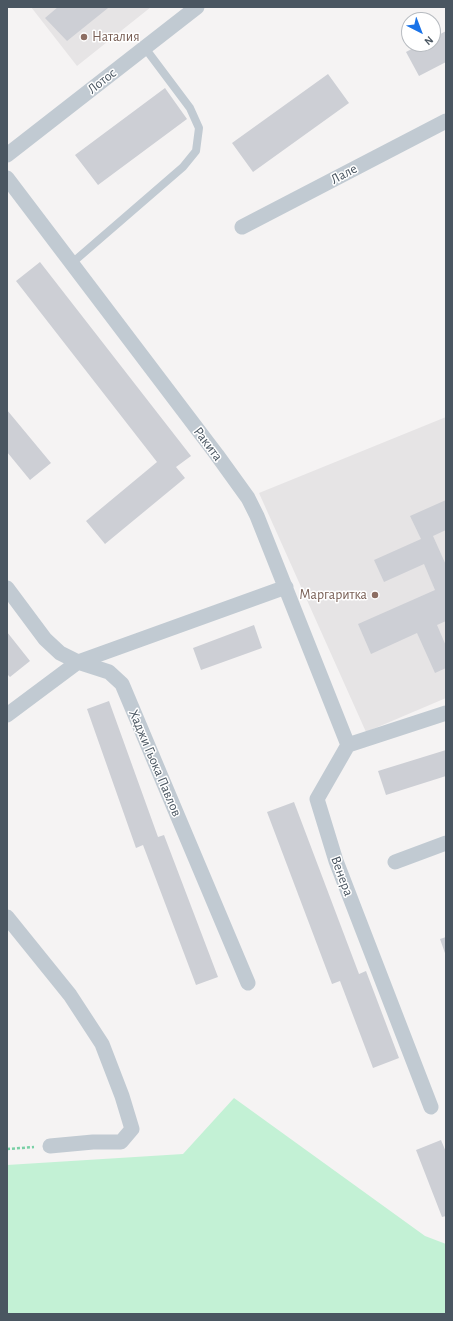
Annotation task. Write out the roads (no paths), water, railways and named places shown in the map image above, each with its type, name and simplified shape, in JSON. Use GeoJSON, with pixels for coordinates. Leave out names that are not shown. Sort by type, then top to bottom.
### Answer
{"type":"FeatureCollection","features":[{"type":"Feature","properties":{"kind":"street","name":"Лотос"},"geometry":{"type":"LineString","coordinates":[[7,155],[197,7]]}},
{"type":"Feature","properties":{"kind":"street","name":"Лале"},"geometry":{"type":"LineString","coordinates":[[242,227],[446,121]]}},
{"type":"Feature","properties":{"kind":"street","name":"Ракита"},"geometry":{"type":"LineString","coordinates":[[7,178],[248,498],[257,516],[286,587],[348,745]]}},
{"type":"Feature","properties":{"kind":"street"},"geometry":{"type":"LineString","coordinates":[[7,715],[78,662],[286,587]]}},
{"type":"Feature","properties":{"kind":"street","name":"Хаджи Гьока Павлов"},"geometry":{"type":"LineString","coordinates":[[7,588],[45,639],[60,652],[78,662],[109,672],[122,684],[248,983]]}},
{"type":"Feature","properties":{"kind":"street"},"geometry":{"type":"LineString","coordinates":[[348,745],[446,714]]}},
{"type":"Feature","properties":{"kind":"street","name":"Венера"},"geometry":{"type":"LineString","coordinates":[[348,745],[317,799],[336,861],[431,1107]]}},
{"type":"Feature","properties":{"kind":"street"},"geometry":{"type":"LineString","coordinates":[[395,862],[446,842]]}},
{"type":"Feature","properties":{"kind":"street"},"geometry":{"type":"LineString","coordinates":[[7,917],[70,996],[102,1044],[122,1096],[132,1129],[121,1142],[93,1142],[50,1146]]}},
{"type":"Feature","properties":{"kind":"lane"},"geometry":{"type":"LineString","coordinates":[[72,263],[183,167],[196,151],[199,128],[190,108],[145,48]]}},
{"type":"Feature","properties":{"kind":"place","name":"Наталия"},"geometry":{"type":"Point","coordinates":[84,37]}},
{"type":"Feature","properties":{"kind":"place","name":"Маргаритка"},"geometry":{"type":"Point","coordinates":[375,595]}}]}
